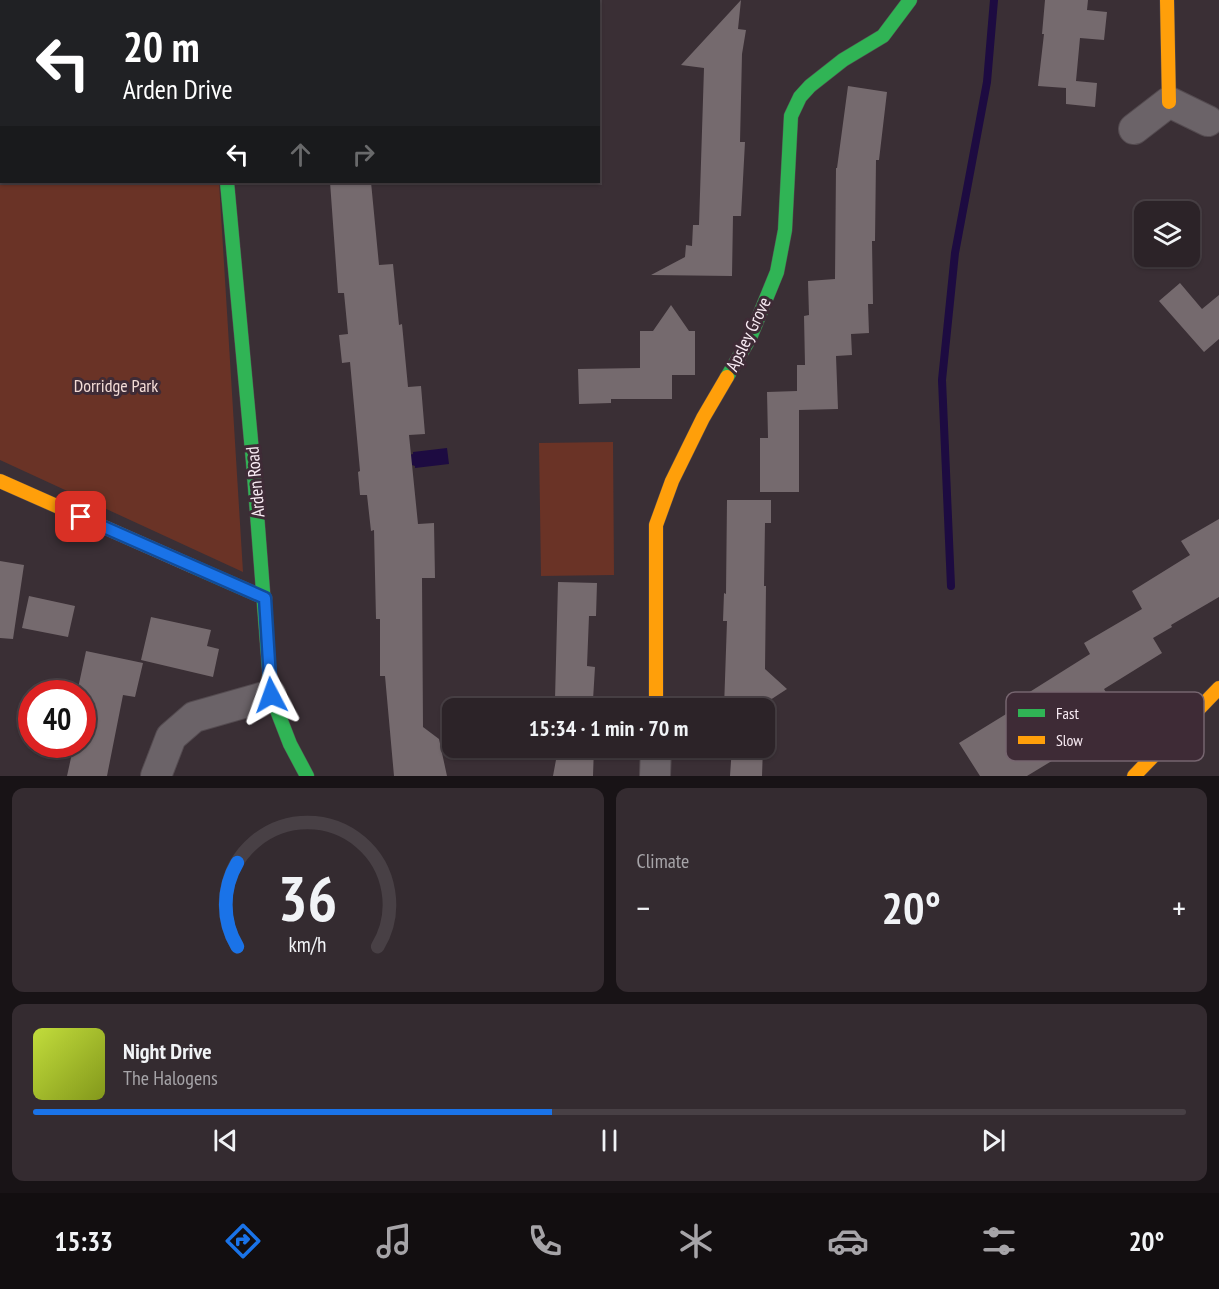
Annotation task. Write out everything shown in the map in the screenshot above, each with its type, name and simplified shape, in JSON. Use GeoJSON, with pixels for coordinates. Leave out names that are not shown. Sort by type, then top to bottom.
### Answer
{"type":"FeatureCollection","features":[{"type":"Feature","properties":{"kind":"street","name":"Apsley Grove"},"geometry":{"type":"LineString","coordinates":[[656,698],[656,525],[672,481],[703,417],[750,338],[777,272],[785,230],[791,116],[800,98],[810,86],[843,60],[882,36],[910,0]]}},
{"type":"Feature","properties":{"kind":"street"},"geometry":{"type":"LineString","coordinates":[[1167,0],[1169,102]]}},
{"type":"Feature","properties":{"kind":"street"},"geometry":{"type":"LineString","coordinates":[[1169,102],[1208,121]]}},
{"type":"Feature","properties":{"kind":"street"},"geometry":{"type":"LineString","coordinates":[[1134,129],[1169,102]]}},
{"type":"Feature","properties":{"kind":"street","name":"Arden Road"},"geometry":{"type":"LineString","coordinates":[[227,183],[265,598],[271,695],[290,744],[307,776]]}},
{"type":"Feature","properties":{"kind":"street"},"geometry":{"type":"LineString","coordinates":[[0,481],[265,598]]}},
{"type":"Feature","properties":{"kind":"street"},"geometry":{"type":"LineString","coordinates":[[1204,704],[1219,688]]}},
{"type":"Feature","properties":{"kind":"street"},"geometry":{"type":"LineString","coordinates":[[156,776],[171,736],[194,717],[271,695]]}},
{"type":"Feature","properties":{"kind":"street"},"geometry":{"type":"LineString","coordinates":[[655,776],[656,758]]}},
{"type":"Feature","properties":{"kind":"street"},"geometry":{"type":"LineString","coordinates":[[1134,776],[1148,761]]}},
{"type":"Feature","properties":{"kind":"green space","name":"Dorridge Park"},"geometry":{"type":"Polygon","coordinates":[[[0,183],[219,183],[243,572],[0,460],[0,183]]]}},
{"type":"Feature","properties":{"kind":"green space"},"geometry":{"type":"Polygon","coordinates":[[[613,442],[614,575],[541,576],[539,443],[613,442]]]}},
{"type":"Feature","properties":{"kind":"shaded area"},"geometry":{"type":"Polygon","coordinates":[[[447,448],[449,464],[415,468],[412,465],[409,455],[413,452],[447,448]]]}},
{"type":"Feature","properties":{"kind":"building"},"geometry":{"type":"Polygon","coordinates":[[[741,0],[738,29],[746,30],[742,54],[740,142],[745,142],[741,216],[733,216],[732,276],[651,275],[685,257],[686,245],[692,246],[693,225],[699,225],[704,68],[681,65],[741,0]]]}},
{"type":"Feature","properties":{"kind":"building"},"geometry":{"type":"Polygon","coordinates":[[[1045,0],[1088,0],[1087,10],[1107,12],[1104,40],[1080,38],[1076,81],[1097,83],[1095,107],[1066,104],[1066,88],[1038,86],[1045,0]]]}},
{"type":"Feature","properties":{"kind":"building"},"geometry":{"type":"Polygon","coordinates":[[[848,86],[887,92],[879,160],[876,160],[875,241],[872,241],[873,304],[868,304],[869,333],[851,334],[852,355],[836,356],[838,409],[799,410],[799,492],[760,492],[760,438],[768,438],[767,392],[797,391],[797,365],[805,365],[804,316],[809,315],[808,281],[835,279],[836,168],[848,86]]]}},
{"type":"Feature","properties":{"kind":"building"},"geometry":{"type":"Polygon","coordinates":[[[330,183],[371,183],[379,265],[393,264],[408,387],[421,386],[425,434],[409,435],[418,524],[434,523],[435,578],[422,578],[423,727],[439,739],[447,776],[394,776],[385,676],[380,676],[380,619],[376,619],[374,530],[371,531],[367,495],[360,495],[350,362],[342,363],[339,335],[348,334],[344,293],[338,293],[330,183]]]}},
{"type":"Feature","properties":{"kind":"building"},"geometry":{"type":"Polygon","coordinates":[[[1180,283],[1202,309],[1219,295],[1219,339],[1204,352],[1159,301],[1180,283]]]}},
{"type":"Feature","properties":{"kind":"building"},"geometry":{"type":"Polygon","coordinates":[[[671,305],[689,331],[695,331],[695,375],[672,375],[672,399],[611,399],[611,403],[579,404],[578,369],[640,368],[640,331],[653,331],[671,305]]]}},
{"type":"Feature","properties":{"kind":"building"},"geometry":{"type":"Polygon","coordinates":[[[727,500],[771,500],[771,523],[765,523],[765,669],[787,689],[773,698],[724,698],[727,621],[723,621],[724,593],[726,594],[727,500]]]}},
{"type":"Feature","properties":{"kind":"building"},"geometry":{"type":"Polygon","coordinates":[[[1219,519],[1219,597],[1153,638],[1162,653],[1104,689],[1106,692],[1030,692],[1090,654],[1084,643],[1142,609],[1132,591],[1190,555],[1181,541],[1219,519]]]}},
{"type":"Feature","properties":{"kind":"building"},"geometry":{"type":"Polygon","coordinates":[[[0,561],[24,565],[13,639],[0,638],[0,561]]]}},
{"type":"Feature","properties":{"kind":"building"},"geometry":{"type":"Polygon","coordinates":[[[558,582],[597,583],[596,616],[589,616],[587,666],[595,667],[593,698],[555,698],[558,582]]]}},
{"type":"Feature","properties":{"kind":"building"},"geometry":{"type":"Polygon","coordinates":[[[29,596],[75,606],[68,637],[22,628],[29,596]]]}},
{"type":"Feature","properties":{"kind":"building"},"geometry":{"type":"Polygon","coordinates":[[[151,617],[211,630],[207,646],[219,649],[213,677],[141,660],[151,617]]]}},
{"type":"Feature","properties":{"kind":"building"},"geometry":{"type":"Polygon","coordinates":[[[86,651],[143,663],[135,697],[123,695],[107,776],[67,776],[71,758],[96,758],[96,680],[80,680],[86,651]]]}},
{"type":"Feature","properties":{"kind":"building"},"geometry":{"type":"Polygon","coordinates":[[[1006,714],[1006,761],[1052,761],[1027,776],[980,776],[959,743],[1006,714]]]}},
{"type":"Feature","properties":{"kind":"building"},"geometry":{"type":"Polygon","coordinates":[[[556,758],[594,758],[593,776],[553,776],[556,758]]]}},
{"type":"Feature","properties":{"kind":"building"},"geometry":{"type":"Polygon","coordinates":[[[731,758],[763,758],[762,776],[730,776],[731,758]]]}},
{"type":"Feature","properties":{"kind":"waterway"},"geometry":{"type":"LineString","coordinates":[[951,586],[942,380],[955,253],[987,82],[994,0]]}},
{"type":"Feature","properties":{"kind":"traffic: fast"},"geometry":{"type":"LineString","coordinates":[[727,377],[750,338],[777,272],[785,230],[791,116],[800,97],[810,86],[843,60],[883,36],[910,0]]}},
{"type":"Feature","properties":{"kind":"traffic: fast"},"geometry":{"type":"LineString","coordinates":[[227,183],[253,462],[271,695],[290,744],[307,776]]}},
{"type":"Feature","properties":{"kind":"traffic: fast"},"geometry":{"type":"LineString","coordinates":[[192,566],[265,598]]}},
{"type":"Feature","properties":{"kind":"traffic: slow"},"geometry":{"type":"LineString","coordinates":[[1167,0],[1169,102]]}},
{"type":"Feature","properties":{"kind":"traffic: slow"},"geometry":{"type":"LineString","coordinates":[[656,698],[656,525],[672,481],[703,418],[727,377]]}},
{"type":"Feature","properties":{"kind":"traffic: slow"},"geometry":{"type":"LineString","coordinates":[[0,481],[192,566]]}},
{"type":"Feature","properties":{"kind":"traffic: slow"},"geometry":{"type":"LineString","coordinates":[[1204,704],[1219,688]]}},
{"type":"Feature","properties":{"kind":"traffic: slow"},"geometry":{"type":"LineString","coordinates":[[1134,776],[1148,761]]}},
{"type":"Feature","properties":{"kind":"route"},"geometry":{"type":"LineString","coordinates":[[81,517],[265,598],[271,695]]}}]}
